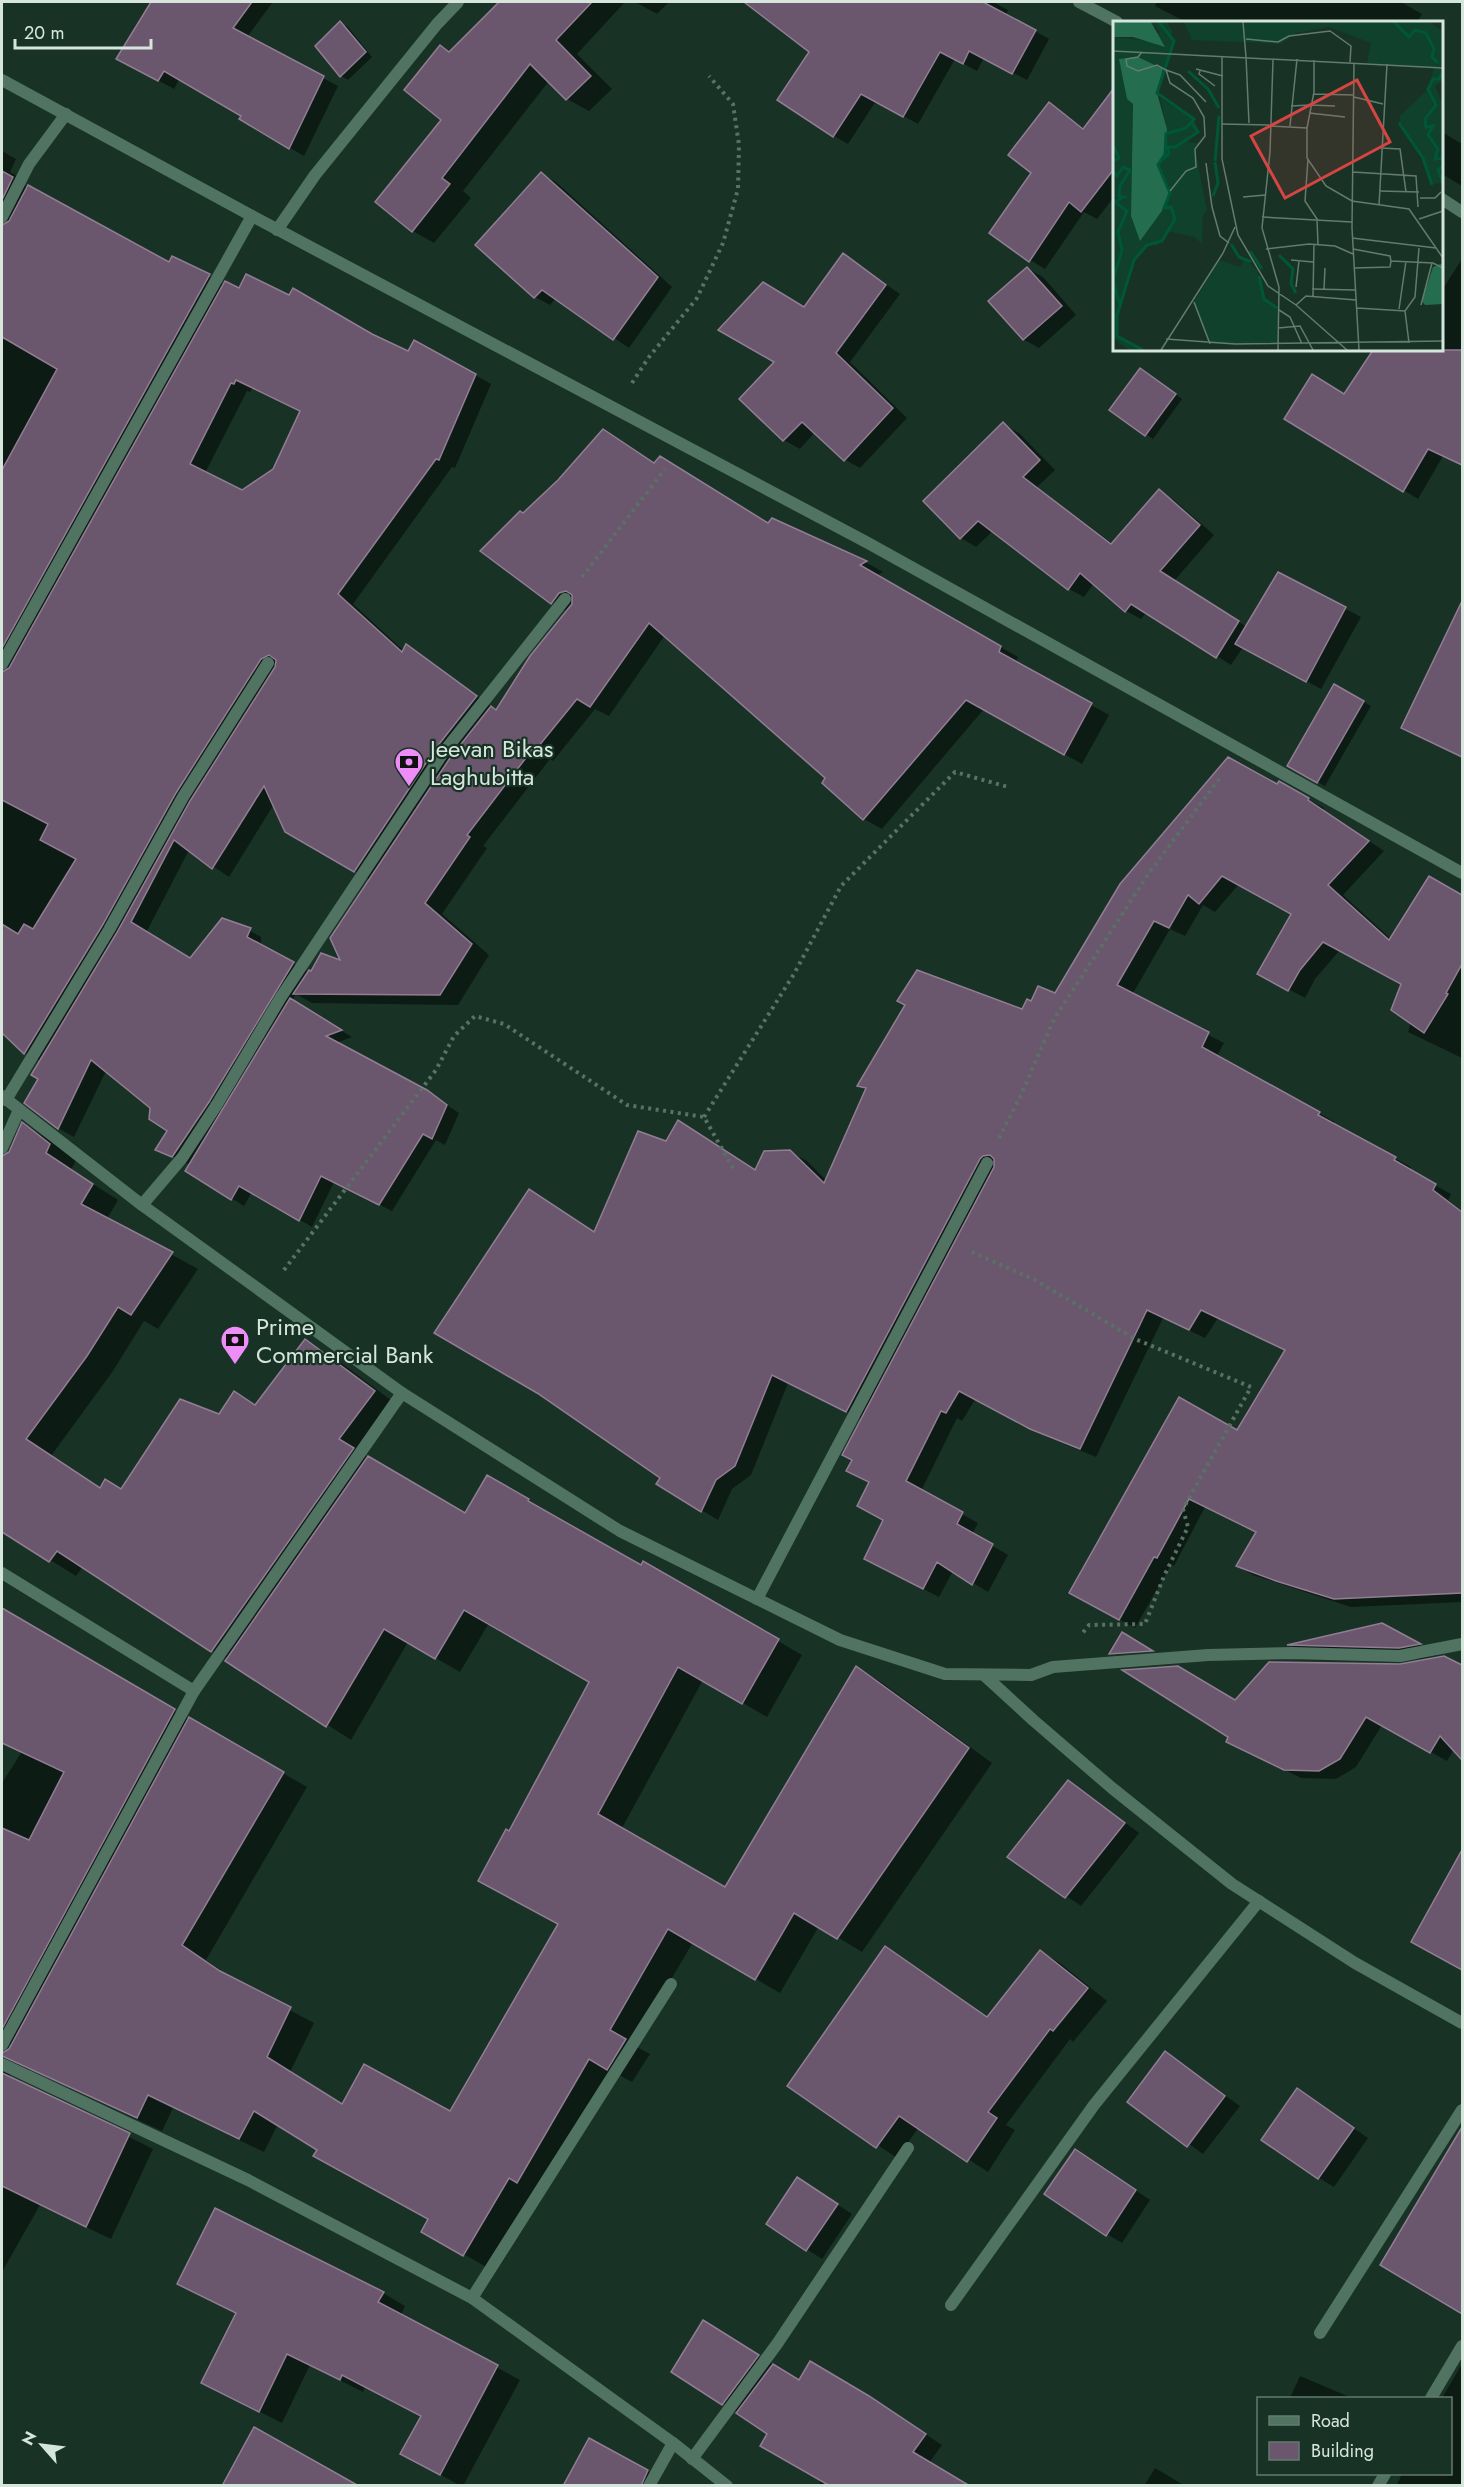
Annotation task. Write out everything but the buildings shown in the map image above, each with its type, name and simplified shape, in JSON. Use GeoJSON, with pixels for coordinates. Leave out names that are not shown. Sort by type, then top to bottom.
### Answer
{"type":"FeatureCollection","features":[{"type":"Feature","properties":{"kind":"street"},"geometry":{"type":"LineString","coordinates":[[277,230],[315,175],[437,24],[458,2]]}},
{"type":"Feature","properties":{"kind":"street"},"geometry":{"type":"LineString","coordinates":[[1079,2],[1115,21]]}},
{"type":"Feature","properties":{"kind":"street"},"geometry":{"type":"LineString","coordinates":[[2,80],[277,230],[868,543],[1462,873]]}},
{"type":"Feature","properties":{"kind":"street"},"geometry":{"type":"LineString","coordinates":[[2,217],[29,164],[66,114]]}},
{"type":"Feature","properties":{"kind":"street"},"geometry":{"type":"LineString","coordinates":[[1443,200],[1462,212]]}},
{"type":"Feature","properties":{"kind":"street"},"geometry":{"type":"LineString","coordinates":[[2,664],[252,216]]}},
{"type":"Feature","properties":{"kind":"street"},"geometry":{"type":"LineString","coordinates":[[142,1204],[188,1149],[281,997],[443,753],[565,599]]}},
{"type":"Feature","properties":{"kind":"street"},"geometry":{"type":"LineString","coordinates":[[268,663],[183,797],[110,930],[4,1098],[142,1204],[402,1394],[620,1531],[840,1640],[945,1674],[984,1675],[1031,1675],[1053,1667],[1208,1654],[1293,1653],[1400,1656],[1462,1644]]}},
{"type":"Feature","properties":{"kind":"street"},"geometry":{"type":"LineString","coordinates":[[2,1148],[19,1110]]}},
{"type":"Feature","properties":{"kind":"street"},"geometry":{"type":"LineString","coordinates":[[757,1599],[987,1163]]}},
{"type":"Feature","properties":{"kind":"street"},"geometry":{"type":"LineString","coordinates":[[2,2045],[194,1691],[402,1394]]}},
{"type":"Feature","properties":{"kind":"street"},"geometry":{"type":"LineString","coordinates":[[2,1573],[194,1691]]}},
{"type":"Feature","properties":{"kind":"street"},"geometry":{"type":"LineString","coordinates":[[984,1675],[1112,1788],[1232,1884],[1355,1963],[1462,2023]]}},
{"type":"Feature","properties":{"kind":"street"},"geometry":{"type":"LineString","coordinates":[[951,2305],[1094,2105],[1259,1901]]}},
{"type":"Feature","properties":{"kind":"street"},"geometry":{"type":"LineString","coordinates":[[472,2298],[671,1984]]}},
{"type":"Feature","properties":{"kind":"street"},"geometry":{"type":"LineString","coordinates":[[2,2064],[248,2180],[472,2298],[673,2443],[727,2486]]}},
{"type":"Feature","properties":{"kind":"street"},"geometry":{"type":"LineString","coordinates":[[1320,2333],[1462,2110]]}},
{"type":"Feature","properties":{"kind":"street"},"geometry":{"type":"LineString","coordinates":[[693,2459],[777,2344],[908,2148]]}},
{"type":"Feature","properties":{"kind":"street"},"geometry":{"type":"LineString","coordinates":[[1432,2397],[1462,2346]]}},
{"type":"Feature","properties":{"kind":"street"},"geometry":{"type":"LineString","coordinates":[[649,2486],[673,2443]]}},
{"type":"Feature","properties":{"kind":"path"},"geometry":{"type":"LineString","coordinates":[[615,408],[649,357],[697,298],[723,243],[738,189],[739,145],[733,104],[709,76]]}},
{"type":"Feature","properties":{"kind":"path"},"geometry":{"type":"LineString","coordinates":[[565,599],[684,445]]}},
{"type":"Feature","properties":{"kind":"path"},"geometry":{"type":"LineString","coordinates":[[987,1163],[1021,1095],[1054,1019],[1149,873],[1241,750]]}},
{"type":"Feature","properties":{"kind":"path"},"geometry":{"type":"LineString","coordinates":[[704,1117],[794,974],[841,886],[955,772],[1008,787]]}},
{"type":"Feature","properties":{"kind":"path"},"geometry":{"type":"LineString","coordinates":[[267,1295],[302,1245],[436,1070],[453,1036],[475,1016],[504,1024],[627,1105],[704,1117]]}},
{"type":"Feature","properties":{"kind":"path"},"geometry":{"type":"LineString","coordinates":[[704,1117],[734,1170]]}},
{"type":"Feature","properties":{"kind":"path"},"geometry":{"type":"LineString","coordinates":[[946,1241],[1035,1280],[1135,1340],[1251,1387],[1183,1509],[1188,1527],[1164,1576],[1145,1624],[1089,1625],[1053,1667]]}},
{"type":"Feature","properties":{"kind":"place","name":"Jeevan Bikas Laghubitta"},"geometry":{"type":"Point","coordinates":[409,788]}},
{"type":"Feature","properties":{"kind":"place","name":"Prime Commercial Bank"},"geometry":{"type":"Point","coordinates":[235,1366]}}]}
